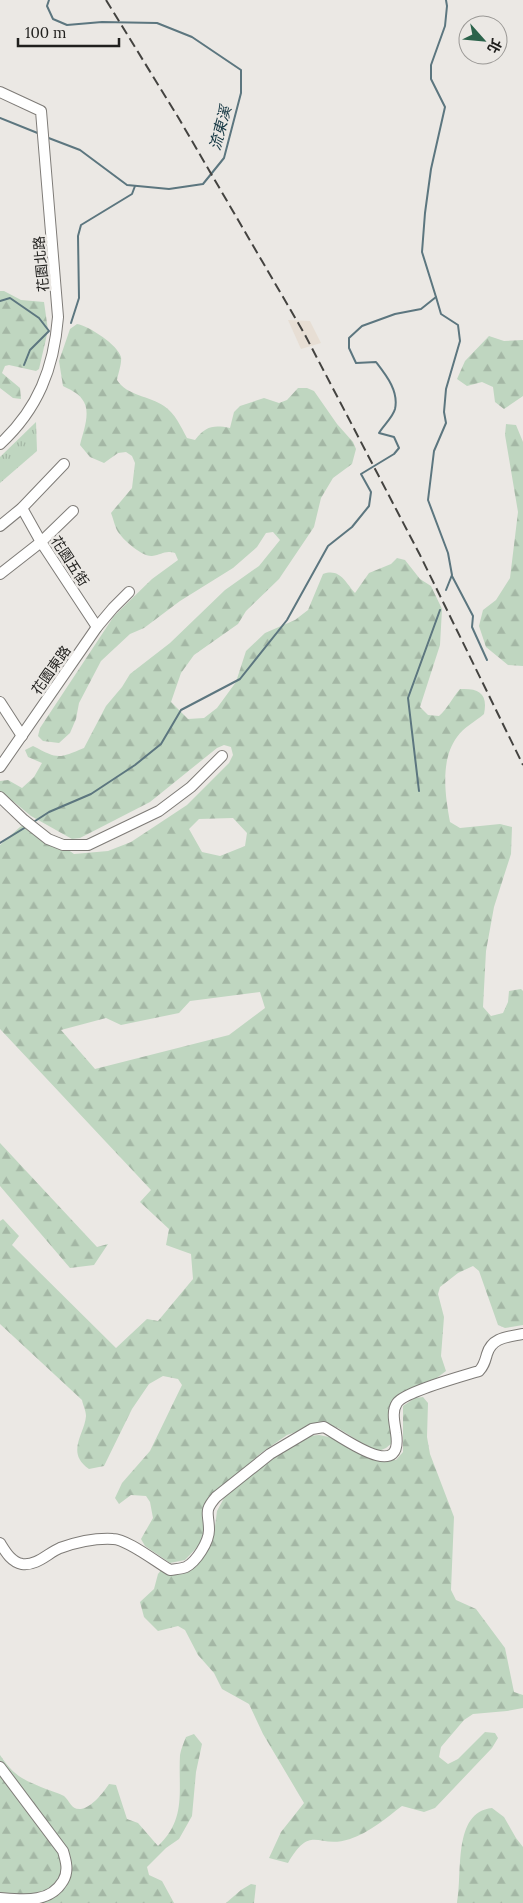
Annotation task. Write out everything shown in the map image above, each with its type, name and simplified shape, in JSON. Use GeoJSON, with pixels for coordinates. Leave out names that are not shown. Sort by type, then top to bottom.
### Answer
{"type":"FeatureCollection","features":[{"type":"Feature","properties":{"kind":"street","name":"花園北路"},"geometry":{"type":"LineString","coordinates":[[0,92],[41,112],[58,317],[56,339],[44,383],[34,404],[22,421],[0,444]]}},
{"type":"Feature","properties":{"kind":"street"},"geometry":{"type":"LineString","coordinates":[[0,526],[22,508],[64,464]]}},
{"type":"Feature","properties":{"kind":"street","name":"花園五街"},"geometry":{"type":"LineString","coordinates":[[22,508],[98,627]]}},
{"type":"Feature","properties":{"kind":"street"},"geometry":{"type":"LineString","coordinates":[[0,574],[42,542],[73,511]]}},
{"type":"Feature","properties":{"kind":"street","name":"花園東路"},"geometry":{"type":"LineString","coordinates":[[0,767],[98,627],[129,592]]}},
{"type":"Feature","properties":{"kind":"street"},"geometry":{"type":"LineString","coordinates":[[0,702],[22,736]]}},
{"type":"Feature","properties":{"kind":"street"},"geometry":{"type":"LineString","coordinates":[[0,797],[24,820],[48,839],[63,845],[88,845],[159,811],[190,787],[222,756]]}},
{"type":"Feature","properties":{"kind":"street"},"geometry":{"type":"LineString","coordinates":[[0,1543],[13,1560],[21,1564],[39,1561],[60,1548],[83,1541],[114,1539],[124,1541],[170,1570],[186,1566],[193,1562],[206,1542],[209,1531],[206,1514],[209,1506],[216,1497],[270,1454],[318,1427],[324,1427],[375,1456],[388,1457],[395,1454],[398,1448],[393,1415],[396,1404],[401,1399],[434,1385],[479,1371],[484,1366],[489,1346],[498,1339],[523,1334]]}},
{"type":"Feature","properties":{"kind":"street"},"geometry":{"type":"LineString","coordinates":[[0,1767],[62,1851],[67,1863],[65,1877],[58,1890],[46,1899],[0,1898]]}},
{"type":"Feature","properties":{"kind":"shaded area"},"geometry":{"type":"Polygon","coordinates":[[[288,320],[310,321],[321,343],[301,349],[288,320]]]}},
{"type":"Feature","properties":{"kind":"green space"},"geometry":{"type":"Polygon","coordinates":[[[0,291],[4,291],[21,300],[44,302],[48,330],[39,369],[36,371],[9,365],[5,366],[2,373],[20,388],[21,399],[13,398],[0,388],[0,291]]]}},
{"type":"Feature","properties":{"kind":"green space"},"geometry":{"type":"Polygon","coordinates":[[[77,324],[82,326],[95,332],[115,347],[121,357],[117,380],[133,393],[168,409],[187,438],[195,440],[206,429],[210,428],[230,428],[234,412],[240,406],[264,398],[279,403],[287,400],[298,388],[307,388],[314,391],[337,424],[353,442],[356,449],[352,464],[333,478],[321,498],[314,527],[279,579],[246,611],[238,624],[194,655],[181,673],[171,702],[188,719],[204,718],[217,708],[236,682],[246,651],[265,633],[295,620],[308,610],[323,574],[338,574],[355,593],[369,573],[391,564],[397,558],[405,560],[420,579],[431,586],[442,609],[440,645],[420,707],[428,715],[439,716],[460,689],[477,691],[485,702],[484,714],[457,737],[448,756],[445,778],[450,822],[460,828],[500,824],[512,827],[511,854],[494,907],[486,951],[483,1007],[491,1016],[503,1013],[508,1002],[509,991],[521,989],[523,991],[523,1325],[505,1328],[498,1325],[479,1271],[473,1266],[458,1273],[440,1287],[438,1294],[444,1317],[441,1356],[446,1371],[434,1380],[398,1396],[392,1443],[379,1451],[371,1449],[338,1428],[323,1423],[287,1435],[261,1453],[225,1486],[208,1511],[207,1527],[202,1542],[185,1560],[170,1563],[145,1546],[141,1539],[153,1518],[150,1502],[146,1496],[131,1495],[119,1504],[115,1498],[122,1483],[150,1451],[182,1385],[178,1379],[163,1376],[149,1384],[132,1409],[104,1466],[89,1469],[82,1463],[77,1450],[86,1416],[82,1400],[0,1324],[0,1221],[3,1219],[19,1236],[12,1245],[116,1348],[147,1319],[158,1321],[193,1279],[191,1254],[166,1245],[169,1229],[140,1202],[151,1190],[0,1029],[0,845],[27,823],[74,854],[108,851],[131,842],[187,805],[229,763],[233,755],[231,747],[224,745],[217,748],[150,802],[80,838],[72,839],[31,816],[14,802],[0,796],[0,781],[8,780],[22,788],[34,777],[42,763],[28,757],[25,750],[33,746],[58,756],[84,748],[106,706],[130,674],[170,643],[225,590],[259,566],[280,540],[273,532],[266,533],[257,547],[233,568],[180,601],[144,628],[130,634],[101,661],[79,703],[76,719],[70,733],[59,743],[43,741],[38,736],[40,728],[114,616],[152,579],[178,560],[175,553],[171,552],[152,556],[137,550],[126,541],[116,528],[111,513],[132,488],[135,463],[132,456],[126,452],[118,453],[104,463],[90,457],[80,445],[87,415],[85,404],[73,391],[63,386],[59,361],[70,329],[77,324]],[[233,818],[199,819],[189,829],[202,852],[220,856],[245,846],[247,833],[233,818]],[[260,992],[190,1001],[179,1013],[121,1025],[106,1018],[61,1030],[95,1069],[229,1035],[265,1008],[260,992]]]}},
{"type":"Feature","properties":{"kind":"green space"},"geometry":{"type":"Polygon","coordinates":[[[489,336],[504,341],[523,340],[523,396],[504,409],[495,402],[493,387],[482,382],[467,386],[457,379],[465,361],[489,336]]]}},
{"type":"Feature","properties":{"kind":"green space"},"geometry":{"type":"Polygon","coordinates":[[[36,422],[37,451],[0,483],[0,457],[36,422]]]}},
{"type":"Feature","properties":{"kind":"green space"},"geometry":{"type":"Polygon","coordinates":[[[506,424],[516,425],[523,442],[523,666],[508,665],[486,647],[479,626],[483,610],[496,600],[510,578],[518,512],[505,435],[506,424]]]}},
{"type":"Feature","properties":{"kind":"green space"},"geometry":{"type":"Polygon","coordinates":[[[0,1143],[97,1247],[108,1244],[94,1265],[70,1268],[0,1186],[0,1143]]]}},
{"type":"Feature","properties":{"kind":"green space"},"geometry":{"type":"Polygon","coordinates":[[[423,1397],[428,1403],[427,1437],[430,1454],[454,1517],[451,1590],[456,1600],[476,1609],[505,1648],[514,1692],[523,1695],[523,1708],[473,1714],[464,1720],[441,1747],[439,1757],[448,1764],[458,1759],[485,1732],[495,1733],[498,1738],[492,1748],[435,1808],[424,1812],[402,1806],[377,1825],[350,1839],[339,1842],[309,1840],[296,1851],[288,1863],[269,1858],[281,1832],[304,1803],[263,1734],[249,1704],[222,1689],[214,1673],[198,1655],[185,1630],[178,1626],[158,1631],[144,1617],[140,1602],[154,1589],[158,1574],[162,1569],[189,1567],[203,1554],[214,1534],[217,1511],[224,1498],[280,1450],[308,1436],[319,1435],[334,1438],[380,1458],[396,1460],[403,1452],[403,1406],[415,1398],[423,1397]]]}},
{"type":"Feature","properties":{"kind":"green space"},"geometry":{"type":"Polygon","coordinates":[[[194,1734],[202,1744],[196,1772],[192,1816],[179,1839],[166,1848],[147,1867],[149,1875],[162,1881],[174,1903],[0,1903],[0,1755],[15,1773],[31,1783],[64,1796],[73,1807],[78,1809],[85,1808],[93,1803],[109,1784],[116,1785],[127,1819],[138,1823],[158,1846],[167,1836],[177,1815],[180,1792],[180,1753],[186,1737],[194,1734]]]}},
{"type":"Feature","properties":{"kind":"green space"},"geometry":{"type":"Polygon","coordinates":[[[492,1808],[504,1817],[523,1847],[523,1903],[457,1903],[460,1861],[465,1832],[471,1820],[479,1812],[492,1808]]]}},
{"type":"Feature","properties":{"kind":"green space"},"geometry":{"type":"Polygon","coordinates":[[[251,1884],[256,1885],[254,1903],[226,1903],[241,1890],[251,1884]]]}},
{"type":"Feature","properties":{"kind":"waterway","name":"流東溪"},"geometry":{"type":"LineString","coordinates":[[46,137],[80,150],[127,185],[169,189],[203,184],[224,158],[241,93],[241,70],[192,37],[157,23],[102,22],[67,25],[53,19],[47,6],[49,0]]}},
{"type":"Feature","properties":{"kind":"waterway"},"geometry":{"type":"LineString","coordinates":[[32,823],[49,812],[91,794],[135,765],[161,744],[181,710],[240,679],[287,620],[328,546],[352,527],[369,506],[371,492],[361,474],[394,454],[399,448],[394,437],[379,433],[395,409],[396,402],[391,384],[376,362],[356,363],[349,348],[349,338],[362,326],[395,314],[421,309],[436,297],[422,252],[431,169],[445,107],[431,79],[431,65],[445,26],[446,0]]}},
{"type":"Feature","properties":{"kind":"waterway","name":"流東溪"},"geometry":{"type":"LineString","coordinates":[[0,118],[40,134]]}},
{"type":"Feature","properties":{"kind":"waterway"},"geometry":{"type":"LineString","coordinates":[[71,323],[79,298],[78,236],[81,225],[132,194],[135,186]]}},
{"type":"Feature","properties":{"kind":"waterway"},"geometry":{"type":"LineString","coordinates":[[436,297],[441,314],[458,325],[460,341],[446,389],[444,412],[446,423],[434,451],[428,500],[448,553],[452,575],[446,590]]}},
{"type":"Feature","properties":{"kind":"waterway"},"geometry":{"type":"LineString","coordinates":[[0,301],[10,298],[39,318],[49,331],[30,350],[24,365]]}},
{"type":"Feature","properties":{"kind":"waterway"},"geometry":{"type":"LineString","coordinates":[[452,576],[473,616],[472,627],[487,660]]}},
{"type":"Feature","properties":{"kind":"waterway"},"geometry":{"type":"LineString","coordinates":[[419,791],[408,698],[440,610]]}},
{"type":"Feature","properties":{"kind":"waterway"},"geometry":{"type":"LineString","coordinates":[[0,843],[26,827]]}},
{"type":"Feature","properties":{"kind":"railway"},"geometry":{"type":"LineString","coordinates":[[106,0],[178,117],[304,333],[420,555],[523,765]]}}]}
